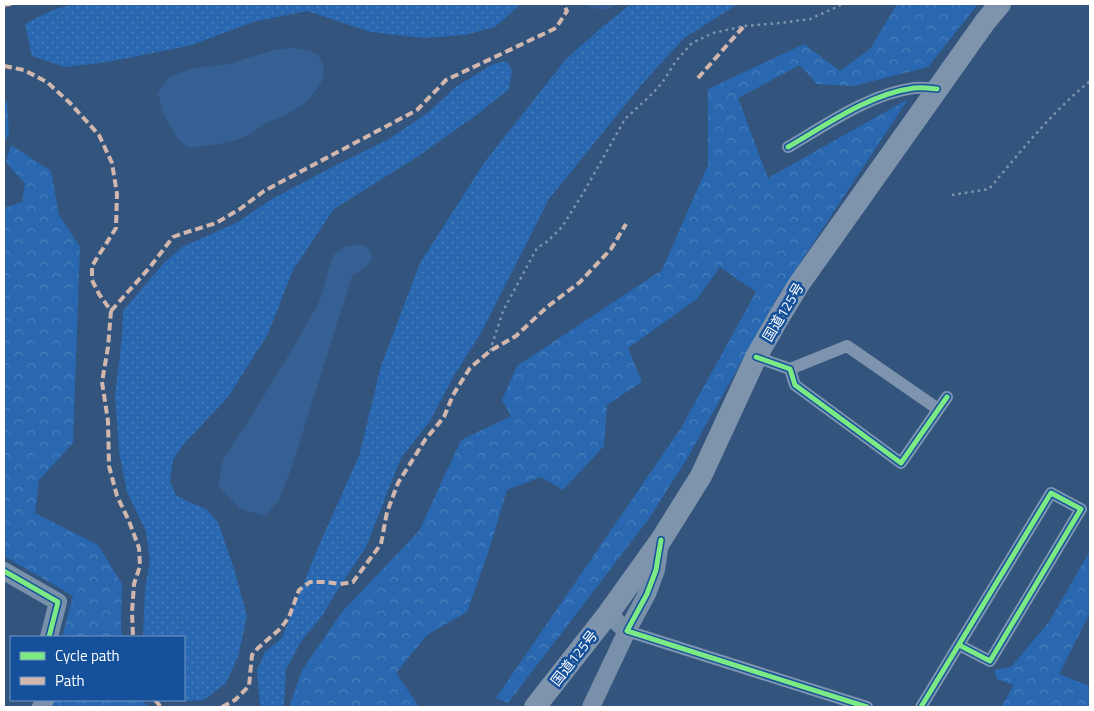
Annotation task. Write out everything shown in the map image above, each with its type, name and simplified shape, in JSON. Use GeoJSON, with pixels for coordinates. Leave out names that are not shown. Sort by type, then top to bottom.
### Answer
{"type":"FeatureCollection","features":[{"type":"Feature","properties":{"kind":"highway","name":"国道125号"},"geometry":{"type":"LineString","coordinates":[[535,707],[608,614],[661,540],[701,476],[756,357],[799,284],[937,88],[1000,4]]}},
{"type":"Feature","properties":{"kind":"street"},"geometry":{"type":"LineString","coordinates":[[788,147],[853,109],[887,94],[914,88],[937,88]]}},
{"type":"Feature","properties":{"kind":"street"},"geometry":{"type":"LineString","coordinates":[[756,357],[790,370],[847,346],[938,410]]}},
{"type":"Feature","properties":{"kind":"street"},"geometry":{"type":"LineString","coordinates":[[790,370],[795,385],[901,463],[947,397]]}},
{"type":"Feature","properties":{"kind":"street"},"geometry":{"type":"LineString","coordinates":[[921,707],[1051,492],[1081,509],[990,660],[959,645]]}},
{"type":"Feature","properties":{"kind":"street"},"geometry":{"type":"LineString","coordinates":[[591,707],[647,594],[656,570],[661,540]]}},
{"type":"Feature","properties":{"kind":"street"},"geometry":{"type":"LineString","coordinates":[[4,571],[58,602],[49,636]]}},
{"type":"Feature","properties":{"kind":"street"},"geometry":{"type":"LineString","coordinates":[[608,614],[627,631],[867,707]]}},
{"type":"Feature","properties":{"kind":"path"},"geometry":{"type":"LineString","coordinates":[[490,351],[503,312],[537,248],[548,241],[562,227],[625,119],[662,83],[676,60],[692,42],[713,33],[744,26],[810,19],[841,4]]}},
{"type":"Feature","properties":{"kind":"path"},"geometry":{"type":"LineString","coordinates":[[952,195],[989,189],[1034,135],[1090,81]]}},
{"type":"Feature","properties":{"kind":"green space"},"geometry":{"type":"Polygon","coordinates":[[[78,4],[521,4],[495,27],[464,35],[424,38],[371,32],[307,11],[253,22],[192,45],[108,62],[65,67],[32,56],[25,24],[57,9],[78,4]]]}},
{"type":"Feature","properties":{"kind":"green space"},"geometry":{"type":"Polygon","coordinates":[[[631,4],[738,4],[684,38],[643,83],[549,199],[481,333],[455,374],[430,421],[401,458],[366,547],[323,615],[302,640],[286,669],[284,707],[260,707],[257,670],[265,652],[282,638],[317,550],[359,456],[381,366],[420,263],[484,163],[566,59],[631,4]]]}},
{"type":"Feature","properties":{"kind":"green space"},"geometry":{"type":"Polygon","coordinates":[[[897,4],[978,4],[928,67],[854,86],[817,84],[800,65],[738,98],[768,178],[908,99],[777,298],[688,457],[648,520],[508,703],[496,698],[681,428],[756,292],[720,267],[697,299],[628,348],[642,382],[607,405],[604,446],[563,490],[541,477],[507,490],[490,547],[467,612],[427,635],[396,673],[419,707],[289,707],[302,670],[342,612],[419,531],[461,440],[511,416],[502,400],[517,366],[662,270],[708,165],[708,89],[804,44],[840,71],[870,49],[897,4]]]}},
{"type":"Feature","properties":{"kind":"green space"},"geometry":{"type":"Polygon","coordinates":[[[506,61],[512,70],[509,89],[478,114],[417,157],[334,209],[293,270],[268,334],[228,397],[184,444],[173,460],[170,481],[176,495],[206,509],[218,522],[235,572],[247,616],[238,657],[226,683],[204,700],[173,702],[185,701],[185,636],[143,636],[145,588],[150,561],[146,531],[127,492],[119,451],[115,394],[122,338],[123,311],[162,265],[182,247],[236,223],[272,199],[389,139],[430,111],[454,88],[493,64],[506,61]]]}},
{"type":"Feature","properties":{"kind":"green space"},"geometry":{"type":"Polygon","coordinates":[[[4,101],[7,102],[9,133],[4,144],[4,101]]]}},
{"type":"Feature","properties":{"kind":"green space"},"geometry":{"type":"Polygon","coordinates":[[[11,145],[51,171],[59,215],[80,247],[73,443],[39,480],[35,513],[98,545],[122,584],[121,631],[123,636],[62,636],[73,596],[4,556],[4,208],[22,202],[25,184],[6,162],[11,145]]]}},
{"type":"Feature","properties":{"kind":"green space"},"geometry":{"type":"Polygon","coordinates":[[[1090,551],[1090,613],[1059,674],[1090,686],[1090,707],[1001,707],[1014,685],[997,679],[994,670],[1011,667],[1049,622],[1090,551]]]}},
{"type":"Feature","properties":{"kind":"green space"},"geometry":{"type":"Polygon","coordinates":[[[54,701],[143,701],[149,707],[52,707],[54,701]]]}},
{"type":"Feature","properties":{"kind":"shaded area"},"geometry":{"type":"Polygon","coordinates":[[[585,4],[619,4],[602,9],[585,4]]]}},
{"type":"Feature","properties":{"kind":"shaded area"},"geometry":{"type":"Polygon","coordinates":[[[295,48],[318,55],[324,67],[323,79],[304,104],[239,139],[189,148],[179,141],[163,113],[158,93],[168,77],[194,68],[231,64],[278,49],[295,48]]]}},
{"type":"Feature","properties":{"kind":"shaded area"},"geometry":{"type":"Polygon","coordinates":[[[359,244],[368,248],[373,257],[366,267],[352,276],[291,469],[279,500],[265,516],[240,509],[218,486],[223,459],[249,420],[320,300],[333,255],[345,247],[359,244]]]}},
{"type":"Feature","properties":{"kind":"marked path"},"geometry":{"type":"LineString","coordinates":[[4,5],[11,4]]}},
{"type":"Feature","properties":{"kind":"marked path"},"geometry":{"type":"LineString","coordinates":[[111,311],[150,267],[173,237],[216,223],[240,209],[264,191],[417,110],[446,80],[556,28],[567,11],[563,4]]}},
{"type":"Feature","properties":{"kind":"marked path"},"geometry":{"type":"LineString","coordinates":[[698,78],[744,26]]}},
{"type":"Feature","properties":{"kind":"marked path"},"geometry":{"type":"LineString","coordinates":[[4,66],[24,70],[47,82],[70,103],[99,135],[112,163],[117,194],[116,228],[92,266],[92,280],[111,311],[108,347],[102,382],[108,421],[109,466],[117,496],[139,548],[140,566],[134,584],[132,612],[133,636]]}},
{"type":"Feature","properties":{"kind":"marked path"},"geometry":{"type":"LineString","coordinates":[[222,707],[235,700],[249,686],[252,655],[281,628],[289,617],[299,590],[310,582],[340,584],[353,582],[381,544],[387,512],[398,483],[425,440],[444,417],[453,395],[470,368],[490,351],[516,336],[547,307],[580,282],[611,249],[626,224]]}},
{"type":"Feature","properties":{"kind":"marked path"},"geometry":{"type":"LineString","coordinates":[[156,701],[161,707]]}},
{"type":"Feature","properties":{"kind":"cycle path"},"geometry":{"type":"LineString","coordinates":[[788,147],[833,120],[881,97],[897,91],[914,88],[937,89]]}},
{"type":"Feature","properties":{"kind":"cycle path"},"geometry":{"type":"LineString","coordinates":[[756,357],[790,369],[795,385],[901,463],[947,397]]}},
{"type":"Feature","properties":{"kind":"cycle path"},"geometry":{"type":"LineString","coordinates":[[921,707],[1051,493],[1081,509],[990,661],[959,645]]}},
{"type":"Feature","properties":{"kind":"cycle path"},"geometry":{"type":"LineString","coordinates":[[661,540],[656,570],[647,594],[627,631],[867,707]]}},
{"type":"Feature","properties":{"kind":"cycle path"},"geometry":{"type":"LineString","coordinates":[[4,571],[58,602],[49,636]]}}]}
